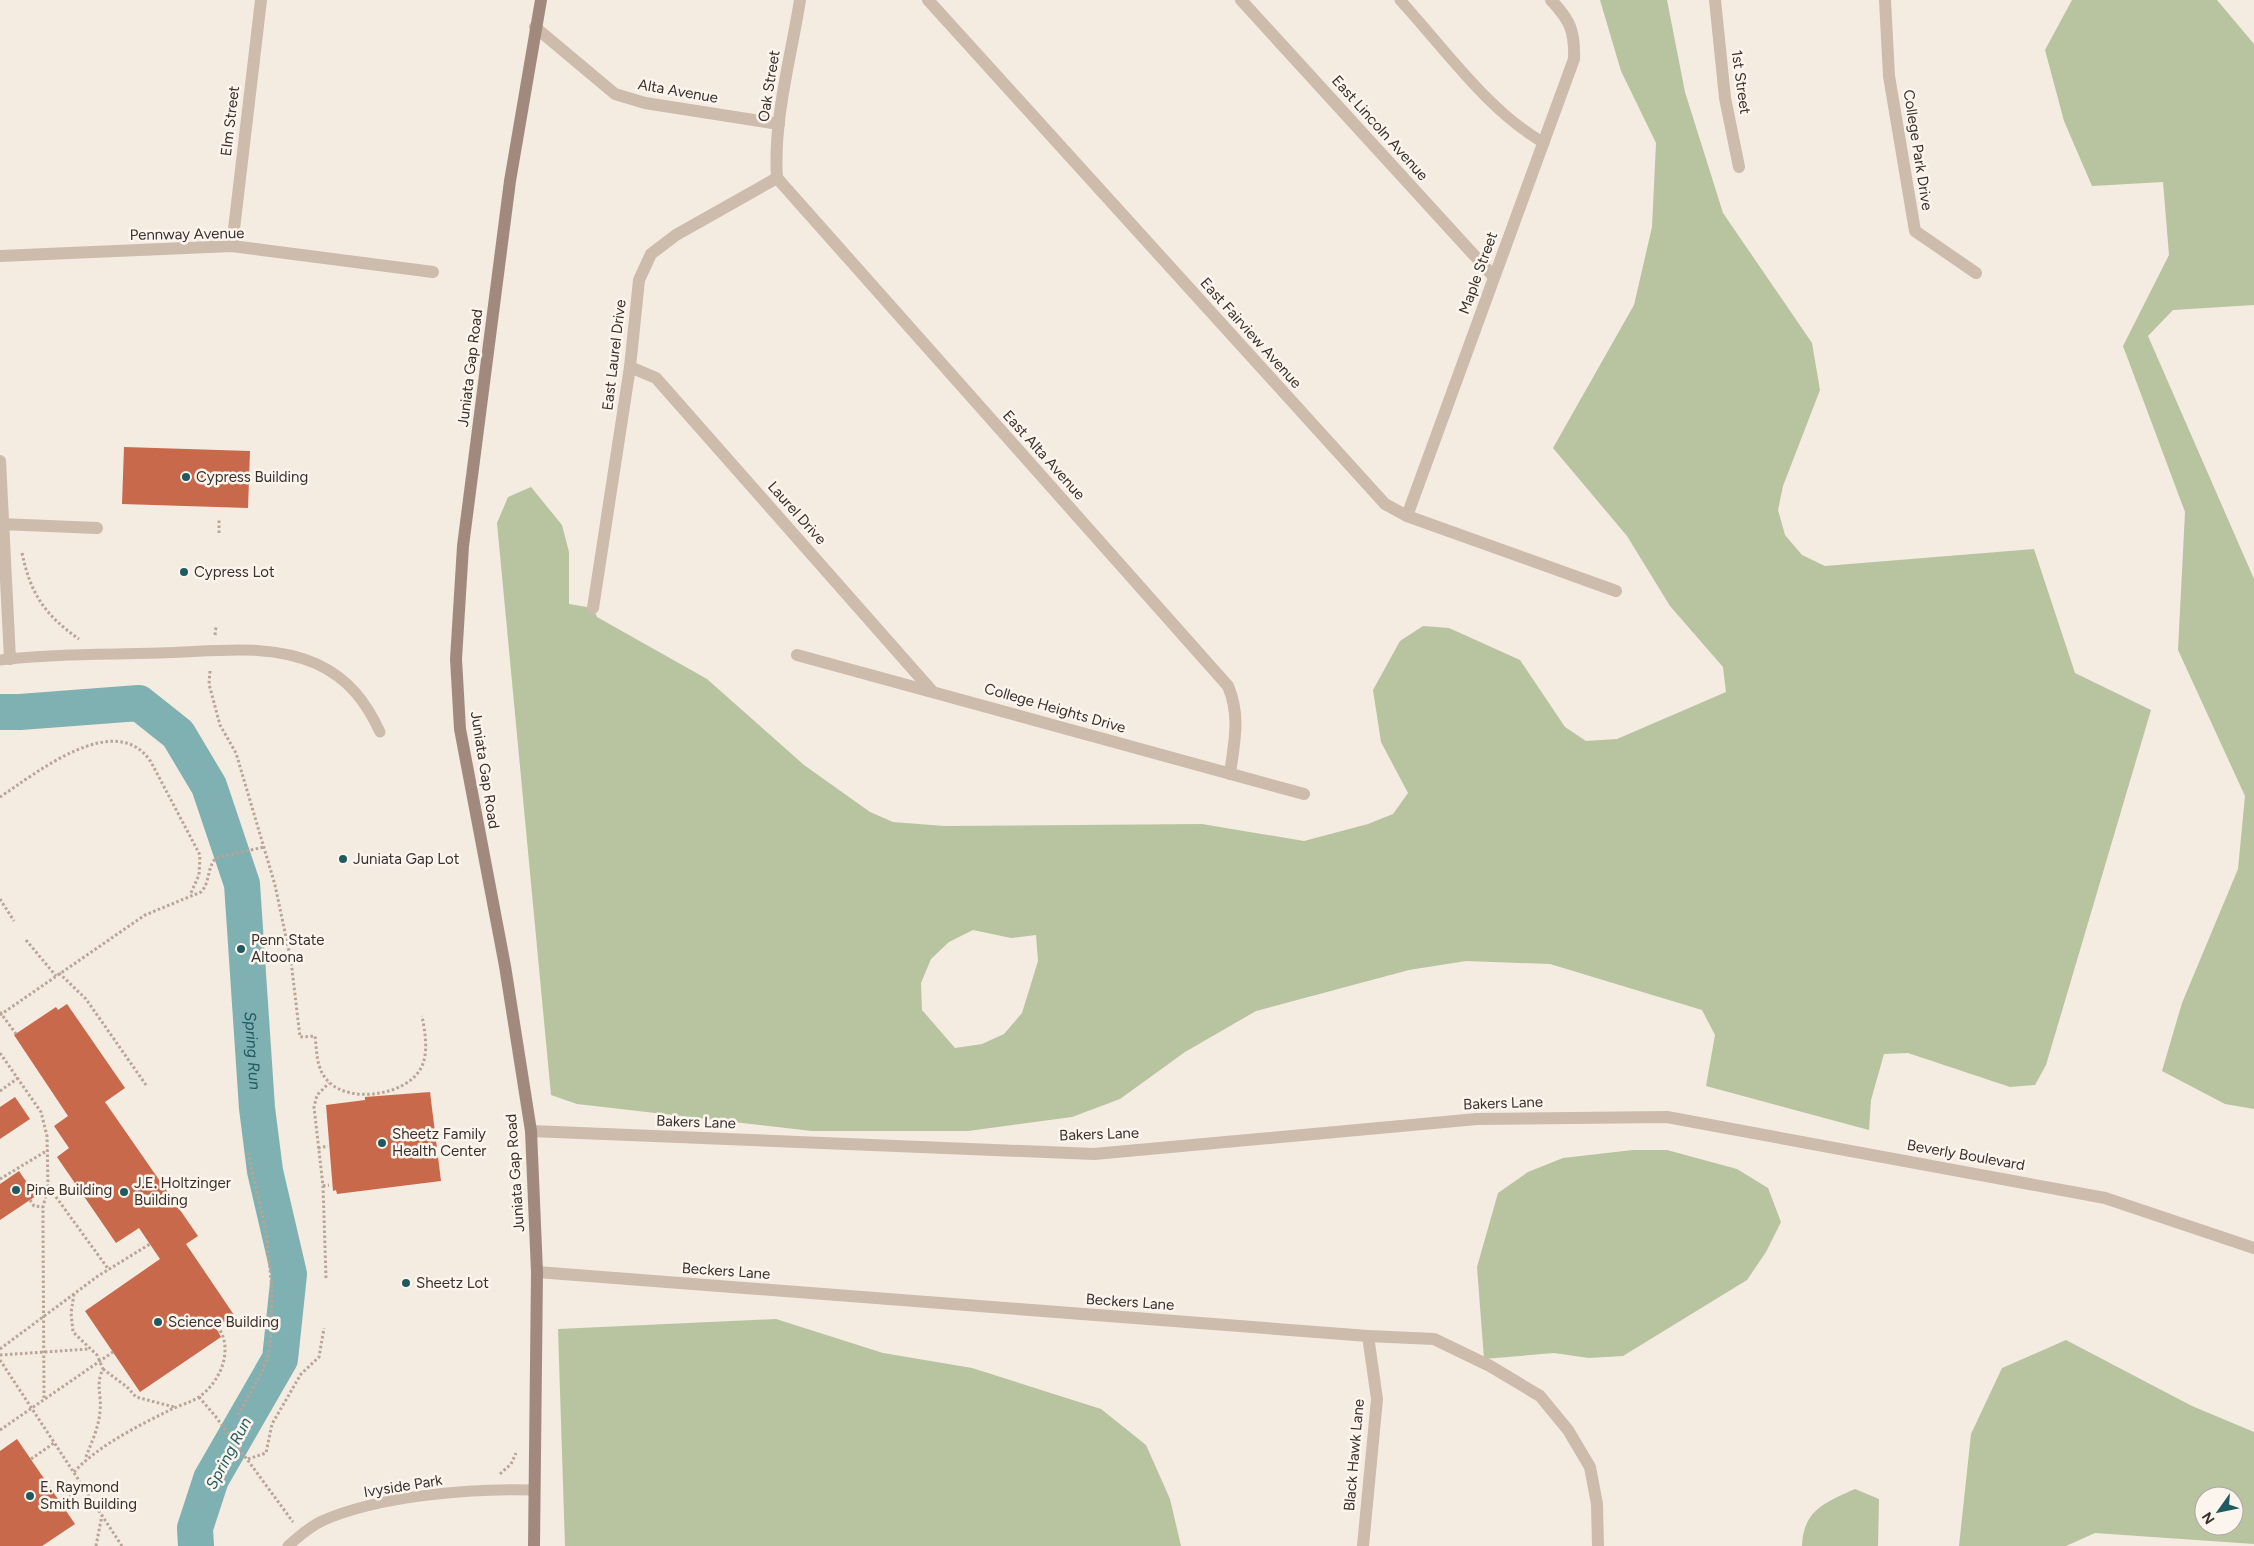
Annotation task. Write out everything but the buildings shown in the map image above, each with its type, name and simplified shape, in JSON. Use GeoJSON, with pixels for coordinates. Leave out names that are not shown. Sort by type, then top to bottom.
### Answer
{"type":"FeatureCollection","features":[{"type":"Feature","properties":{"kind":"main road","name":"Juniata Gap Road"},"geometry":{"type":"LineString","coordinates":[[534,1546],[533,1490],[537,1272],[531,1131],[505,966],[460,728],[456,658],[463,546],[510,181],[541,0]]}},
{"type":"Feature","properties":{"kind":"street","name":"Elm Street"},"geometry":{"type":"LineString","coordinates":[[232,246],[261,0]]}},
{"type":"Feature","properties":{"kind":"street","name":"Oak Street"},"geometry":{"type":"LineString","coordinates":[[777,178],[776,158],[779,124],[800,0]]}},
{"type":"Feature","properties":{"kind":"street","name":"East Fairview Avenue"},"geometry":{"type":"LineString","coordinates":[[928,0],[1385,504],[1407,516],[1616,592]]}},
{"type":"Feature","properties":{"kind":"street","name":"East Lincoln Avenue"},"geometry":{"type":"LineString","coordinates":[[1241,0],[1494,277]]}},
{"type":"Feature","properties":{"kind":"street","name":"Maple Street"},"geometry":{"type":"LineString","coordinates":[[1407,516],[1574,59],[1575,40],[1567,17],[1552,0]]}},
{"type":"Feature","properties":{"kind":"street","name":"1st Street"},"geometry":{"type":"LineString","coordinates":[[1715,0],[1725,98],[1739,167]]}},
{"type":"Feature","properties":{"kind":"street","name":"College Park Drive"},"geometry":{"type":"LineString","coordinates":[[1884,0],[1889,76],[1915,231],[1976,273]]}},
{"type":"Feature","properties":{"kind":"street","name":"Alta Avenue"},"geometry":{"type":"LineString","coordinates":[[535,27],[616,94],[644,103],[779,124]]}},
{"type":"Feature","properties":{"kind":"street","name":"East Laurel Drive"},"geometry":{"type":"LineString","coordinates":[[593,608],[630,367],[639,280],[651,254],[676,235],[777,178]]}},
{"type":"Feature","properties":{"kind":"street","name":"East Alta Avenue"},"geometry":{"type":"LineString","coordinates":[[777,178],[1228,686],[1235,704],[1237,722],[1230,774]]}},
{"type":"Feature","properties":{"kind":"street","name":"Pennway Avenue"},"geometry":{"type":"LineString","coordinates":[[0,256],[232,246],[433,272]]}},
{"type":"Feature","properties":{"kind":"street","name":"Laurel Drive"},"geometry":{"type":"LineString","coordinates":[[630,367],[656,378],[932,691]]}},
{"type":"Feature","properties":{"kind":"street"},"geometry":{"type":"LineString","coordinates":[[0,461],[5,660]]}},
{"type":"Feature","properties":{"kind":"street"},"geometry":{"type":"LineString","coordinates":[[2,523],[97,528]]}},
{"type":"Feature","properties":{"kind":"street","name":"College Heights Drive"},"geometry":{"type":"LineString","coordinates":[[797,655],[1304,794]]}},
{"type":"Feature","properties":{"kind":"street","name":"Bakers Lane"},"geometry":{"type":"LineString","coordinates":[[531,1131],[1094,1154],[1477,1119],[1667,1117]]}},
{"type":"Feature","properties":{"kind":"street","name":"Beverly Boulevard"},"geometry":{"type":"LineString","coordinates":[[1667,1117],[2105,1198],[2254,1248]]}},
{"type":"Feature","properties":{"kind":"street","name":"Beckers Lane"},"geometry":{"type":"LineString","coordinates":[[537,1272],[1368,1336],[1434,1339],[1490,1366],[1540,1396],[1568,1430],[1590,1467],[1597,1504],[1598,1546]]}},
{"type":"Feature","properties":{"kind":"street","name":"Black Hawk Lane"},"geometry":{"type":"LineString","coordinates":[[1363,1546],[1377,1400],[1368,1336]]}},
{"type":"Feature","properties":{"kind":"lane"},"geometry":{"type":"LineString","coordinates":[[1400,0],[1487,97],[1523,131],[1544,143]]}},
{"type":"Feature","properties":{"kind":"lane"},"geometry":{"type":"LineString","coordinates":[[5,660],[71,655],[274,651],[317,664],[336,674],[354,690],[369,709],[380,732]]}},
{"type":"Feature","properties":{"kind":"lane","name":"Ivyside Park"},"geometry":{"type":"LineString","coordinates":[[288,1546],[321,1522],[364,1507],[447,1493],[498,1489],[533,1490]]}},
{"type":"Feature","properties":{"kind":"path"},"geometry":{"type":"LineString","coordinates":[[219,518],[219,533]]}},
{"type":"Feature","properties":{"kind":"path"},"geometry":{"type":"LineString","coordinates":[[20,546],[42,606],[54,620],[80,639]]}},
{"type":"Feature","properties":{"kind":"path"},"geometry":{"type":"LineString","coordinates":[[215,638],[216,627]]}},
{"type":"Feature","properties":{"kind":"path"},"geometry":{"type":"LineString","coordinates":[[210,671],[209,684],[220,725],[236,753],[285,928],[300,1037],[315,1036],[318,1062],[329,1083],[345,1092],[362,1094],[392,1090],[409,1081],[422,1066],[425,1055],[422,1016]]}},
{"type":"Feature","properties":{"kind":"path"},"geometry":{"type":"LineString","coordinates":[[0,797],[78,748],[105,742],[120,743],[140,748],[150,762],[200,855],[199,875],[189,896]]}},
{"type":"Feature","properties":{"kind":"path"},"geometry":{"type":"LineString","coordinates":[[16,1034],[0,1014],[145,915],[197,894],[204,889],[212,864],[216,858],[262,848]]}},
{"type":"Feature","properties":{"kind":"path"},"geometry":{"type":"LineString","coordinates":[[0,899],[14,921]]}},
{"type":"Feature","properties":{"kind":"path"},"geometry":{"type":"LineString","coordinates":[[26,940],[58,974],[86,999],[146,1085]]}},
{"type":"Feature","properties":{"kind":"path"},"geometry":{"type":"LineString","coordinates":[[0,1053],[41,1112],[45,1123],[48,1150],[48,1186],[43,1207],[44,1398]]}},
{"type":"Feature","properties":{"kind":"path"},"geometry":{"type":"LineString","coordinates":[[0,1090],[18,1078]]}},
{"type":"Feature","properties":{"kind":"path"},"geometry":{"type":"LineString","coordinates":[[326,1278],[323,1186],[314,1118],[315,1101],[320,1090],[329,1083]]}},
{"type":"Feature","properties":{"kind":"path"},"geometry":{"type":"LineString","coordinates":[[318,1148],[328,1146]]}},
{"type":"Feature","properties":{"kind":"path"},"geometry":{"type":"LineString","coordinates":[[0,1179],[34,1156],[48,1150]]}},
{"type":"Feature","properties":{"kind":"path"},"geometry":{"type":"LineString","coordinates":[[238,1415],[263,1370],[270,1348],[272,1289],[266,1232],[248,1153]]}},
{"type":"Feature","properties":{"kind":"path"},"geometry":{"type":"LineString","coordinates":[[323,1186],[329,1185]]}},
{"type":"Feature","properties":{"kind":"path"},"geometry":{"type":"LineString","coordinates":[[48,1186],[109,1270]]}},
{"type":"Feature","properties":{"kind":"path"},"geometry":{"type":"LineString","coordinates":[[30,1200],[34,1206],[43,1207]]}},
{"type":"Feature","properties":{"kind":"path"},"geometry":{"type":"LineString","coordinates":[[0,1349],[74,1294],[150,1244]]}},
{"type":"Feature","properties":{"kind":"path"},"geometry":{"type":"LineString","coordinates":[[74,1294],[71,1327],[76,1337],[100,1360],[104,1369],[127,1387],[136,1397],[175,1407]]}},
{"type":"Feature","properties":{"kind":"path"},"geometry":{"type":"LineString","coordinates":[[248,1459],[266,1453],[272,1424],[301,1374],[319,1357],[324,1328]]}},
{"type":"Feature","properties":{"kind":"path"},"geometry":{"type":"LineString","coordinates":[[74,1472],[84,1461],[137,1428],[175,1407],[199,1397],[216,1378],[224,1359],[225,1342],[220,1330],[218,1332]]}},
{"type":"Feature","properties":{"kind":"path"},"geometry":{"type":"LineString","coordinates":[[0,1355],[89,1349]]}},
{"type":"Feature","properties":{"kind":"path"},"geometry":{"type":"LineString","coordinates":[[0,1430],[113,1352]]}},
{"type":"Feature","properties":{"kind":"path"},"geometry":{"type":"LineString","coordinates":[[0,1360],[30,1410],[74,1472],[122,1546]]}},
{"type":"Feature","properties":{"kind":"path"},"geometry":{"type":"LineString","coordinates":[[84,1461],[98,1420],[100,1400],[98,1383],[104,1369]]}},
{"type":"Feature","properties":{"kind":"path"},"geometry":{"type":"LineString","coordinates":[[199,1397],[248,1459],[296,1526]]}},
{"type":"Feature","properties":{"kind":"path"},"geometry":{"type":"LineString","coordinates":[[31,1459],[54,1443]]}},
{"type":"Feature","properties":{"kind":"path"},"geometry":{"type":"LineString","coordinates":[[61,1503],[84,1487]]}},
{"type":"Feature","properties":{"kind":"path"},"geometry":{"type":"LineString","coordinates":[[96,1546],[102,1514]]}},
{"type":"Feature","properties":{"kind":"green space"},"geometry":{"type":"Polygon","coordinates":[[[1600,0],[1667,0],[1685,92],[1723,213],[1812,343],[1820,390],[1783,486],[1778,510],[1785,535],[1802,555],[1825,566],[2034,549],[2075,673],[2151,710],[2046,1065],[2035,1085],[2010,1087],[1908,1053],[1884,1054],[1871,1100],[1869,1130],[1706,1086],[1715,1035],[1702,1010],[1550,964],[1466,961],[1409,970],[1256,1011],[1185,1052],[1120,1099],[1072,1117],[968,1131],[812,1131],[577,1104],[551,1095],[497,523],[508,497],[531,487],[562,525],[569,552],[569,604],[593,608],[597,617],[707,679],[804,765],[870,812],[893,822],[944,826],[1202,824],[1304,841],[1368,824],[1393,814],[1408,793],[1381,742],[1373,690],[1400,641],[1423,626],[1449,628],[1520,660],[1565,727],[1586,741],[1617,739],[1726,692],[1723,667],[1670,606],[1627,536],[1553,448],[1634,305],[1652,227],[1656,143],[1621,71],[1600,0]],[[973,930],[949,942],[931,959],[921,983],[922,1010],[955,1048],[982,1044],[1004,1034],[1022,1013],[1038,961],[1036,935],[1011,938],[973,930]]]}},
{"type":"Feature","properties":{"kind":"green space"},"geometry":{"type":"Polygon","coordinates":[[[2072,0],[2217,0],[2254,44],[2254,305],[2173,310],[2148,336],[2254,579],[2254,1109],[2225,1104],[2162,1071],[2182,1003],[2238,869],[2245,796],[2178,650],[2185,512],[2123,346],[2169,255],[2163,182],[2092,186],[2064,121],[2045,50],[2072,0]]]}},
{"type":"Feature","properties":{"kind":"green space"},"geometry":{"type":"Polygon","coordinates":[[[1633,1150],[1667,1150],[1737,1169],[1768,1188],[1781,1222],[1766,1252],[1747,1280],[1623,1356],[1589,1358],[1554,1353],[1484,1359],[1477,1267],[1498,1193],[1528,1172],[1563,1158],[1633,1150]]]}},
{"type":"Feature","properties":{"kind":"green space"},"geometry":{"type":"Polygon","coordinates":[[[776,1319],[883,1353],[972,1368],[1101,1409],[1146,1445],[1170,1499],[1181,1546],[565,1546],[558,1329],[776,1319]]]}},
{"type":"Feature","properties":{"kind":"green space"},"geometry":{"type":"Polygon","coordinates":[[[2066,1340],[2192,1406],[2254,1432],[2254,1544],[2095,1533],[2066,1546],[1959,1546],[1971,1434],[2002,1368],[2066,1340]]]}},
{"type":"Feature","properties":{"kind":"green space"},"geometry":{"type":"Polygon","coordinates":[[[1855,1489],[1879,1499],[1878,1546],[1802,1546],[1803,1534],[1807,1524],[1818,1509],[1835,1498],[1855,1489]]]}},
{"type":"Feature","properties":{"kind":"waterway","name":"Spring Run"},"geometry":{"type":"LineString","coordinates":[[0,712],[139,703],[178,734],[209,786],[242,884],[257,1108],[265,1171],[289,1274],[280,1359],[211,1479],[195,1528],[196,1546]]}},
{"type":"Feature","properties":{"kind":"place","name":"Cypress Building"},"geometry":{"type":"Point","coordinates":[186,477]}},
{"type":"Feature","properties":{"kind":"place","name":"Cypress Lot"},"geometry":{"type":"Point","coordinates":[184,572]}},
{"type":"Feature","properties":{"kind":"place","name":"Juniata Gap Lot"},"geometry":{"type":"Point","coordinates":[343,859]}},
{"type":"Feature","properties":{"kind":"place","name":"Penn State Altoona"},"geometry":{"type":"Point","coordinates":[241,949]}},
{"type":"Feature","properties":{"kind":"place","name":"Sheetz Family Health Center"},"geometry":{"type":"Point","coordinates":[382,1143]}},
{"type":"Feature","properties":{"kind":"place","name":"Pine Building"},"geometry":{"type":"Point","coordinates":[16,1190]}},
{"type":"Feature","properties":{"kind":"place","name":"J.E. Holtzinger Building"},"geometry":{"type":"Point","coordinates":[124,1192]}},
{"type":"Feature","properties":{"kind":"place","name":"Sheetz Lot"},"geometry":{"type":"Point","coordinates":[406,1283]}},
{"type":"Feature","properties":{"kind":"place","name":"Science Building"},"geometry":{"type":"Point","coordinates":[158,1322]}},
{"type":"Feature","properties":{"kind":"place","name":"E. Raymond Smith Building"},"geometry":{"type":"Point","coordinates":[30,1496]}}]}
